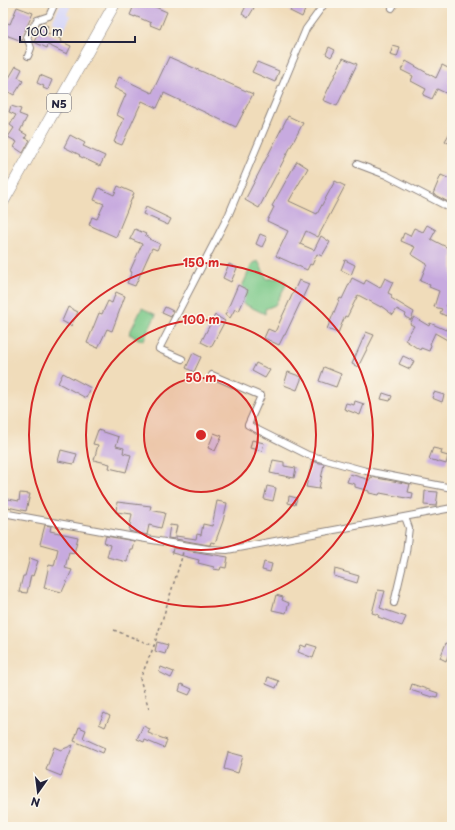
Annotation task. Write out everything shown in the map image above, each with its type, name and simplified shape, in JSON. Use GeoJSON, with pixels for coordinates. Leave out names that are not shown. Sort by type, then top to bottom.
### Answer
{"type":"FeatureCollection","features":[{"type":"Feature","properties":{"kind":"highway","name":"N5"},"geometry":{"type":"LineString","coordinates":[[3,202],[114,3]]}},
{"type":"Feature","properties":{"kind":"street"},"geometry":{"type":"LineString","coordinates":[[28,56],[31,48],[28,37],[38,20],[49,16],[55,3]]}},
{"type":"Feature","properties":{"kind":"street"},"geometry":{"type":"LineString","coordinates":[[182,359],[159,349],[229,214],[306,29],[325,3]]}},
{"type":"Feature","properties":{"kind":"street"},"geometry":{"type":"LineString","coordinates":[[357,164],[386,175],[452,210]]}},
{"type":"Feature","properties":{"kind":"street"},"geometry":{"type":"LineString","coordinates":[[212,375],[261,396],[248,425],[308,454],[366,470],[452,488]]}},
{"type":"Feature","properties":{"kind":"street"},"geometry":{"type":"LineString","coordinates":[[3,513],[208,549],[228,550],[452,508]]}},
{"type":"Feature","properties":{"kind":"street"},"geometry":{"type":"LineString","coordinates":[[394,603],[410,528],[405,517]]}},
{"type":"Feature","properties":{"kind":"path"},"geometry":{"type":"LineString","coordinates":[[149,709],[140,679],[154,646],[182,557],[184,545]]}},
{"type":"Feature","properties":{"kind":"path"},"geometry":{"type":"LineString","coordinates":[[114,630],[154,646]]}},
{"type":"Feature","properties":{"kind":"shaded area"},"geometry":{"type":"Polygon","coordinates":[[[61,3],[72,3],[67,14],[71,16],[65,28],[52,22],[61,3]]]}},
{"type":"Feature","properties":{"kind":"green space"},"geometry":{"type":"Polygon","coordinates":[[[258,261],[267,279],[279,278],[287,283],[275,305],[265,309],[265,314],[236,300],[252,264],[258,261]]]}},
{"type":"Feature","properties":{"kind":"green space"},"geometry":{"type":"Polygon","coordinates":[[[142,308],[156,315],[143,341],[129,334],[142,308]]]}},
{"type":"Feature","properties":{"kind":"building"},"geometry":{"type":"Polygon","coordinates":[[[135,3],[146,3],[167,12],[160,29],[150,25],[151,23],[130,15],[135,3]]]}},
{"type":"Feature","properties":{"kind":"building"},"geometry":{"type":"Polygon","coordinates":[[[294,3],[308,3],[302,17],[290,11],[294,3]]]}},
{"type":"Feature","properties":{"kind":"building"},"geometry":{"type":"Polygon","coordinates":[[[247,4],[254,8],[248,18],[242,14],[247,4]]]}},
{"type":"Feature","properties":{"kind":"building"},"geometry":{"type":"Polygon","coordinates":[[[17,7],[33,13],[23,35],[22,41],[3,34],[3,21],[10,24],[17,7]]]}},
{"type":"Feature","properties":{"kind":"building"},"geometry":{"type":"Polygon","coordinates":[[[42,24],[48,26],[45,32],[61,39],[60,41],[71,46],[67,54],[48,45],[47,48],[34,42],[42,24]]]}},
{"type":"Feature","properties":{"kind":"building"},"geometry":{"type":"Polygon","coordinates":[[[393,46],[400,48],[397,57],[390,55],[393,46]]]}},
{"type":"Feature","properties":{"kind":"building"},"geometry":{"type":"Polygon","coordinates":[[[329,47],[335,50],[331,57],[326,54],[329,47]]]}},
{"type":"Feature","properties":{"kind":"building"},"geometry":{"type":"Polygon","coordinates":[[[169,57],[253,94],[236,127],[164,93],[157,108],[142,101],[122,145],[114,142],[124,119],[117,115],[126,94],[114,88],[119,77],[152,93],[169,57]]]}},
{"type":"Feature","properties":{"kind":"building"},"geometry":{"type":"Polygon","coordinates":[[[343,58],[357,64],[337,106],[323,100],[343,58]]]}},
{"type":"Feature","properties":{"kind":"building"},"geometry":{"type":"Polygon","coordinates":[[[406,61],[436,78],[442,65],[452,70],[452,74],[448,82],[452,84],[452,96],[437,89],[432,99],[423,95],[426,89],[411,81],[413,76],[401,70],[406,61]]]}},
{"type":"Feature","properties":{"kind":"building"},"geometry":{"type":"Polygon","coordinates":[[[257,62],[279,71],[275,82],[252,72],[257,62]]]}},
{"type":"Feature","properties":{"kind":"building"},"geometry":{"type":"Polygon","coordinates":[[[16,66],[22,69],[18,77],[23,81],[14,95],[3,88],[16,66]]]}},
{"type":"Feature","properties":{"kind":"building"},"geometry":{"type":"Polygon","coordinates":[[[40,75],[52,80],[48,90],[43,88],[44,86],[37,83],[40,75]]]}},
{"type":"Feature","properties":{"kind":"building"},"geometry":{"type":"Polygon","coordinates":[[[11,106],[21,109],[19,114],[27,117],[20,131],[27,135],[25,138],[30,140],[23,153],[14,147],[17,142],[8,137],[14,128],[10,125],[16,115],[9,112],[11,106]]]}},
{"type":"Feature","properties":{"kind":"building"},"geometry":{"type":"Polygon","coordinates":[[[288,116],[303,123],[259,208],[245,200],[288,116]]]}},
{"type":"Feature","properties":{"kind":"building"},"geometry":{"type":"Polygon","coordinates":[[[452,129],[452,145],[445,141],[452,129]]]}},
{"type":"Feature","properties":{"kind":"building"},"geometry":{"type":"Polygon","coordinates":[[[70,135],[85,143],[83,146],[105,156],[100,166],[64,147],[70,135]]]}},
{"type":"Feature","properties":{"kind":"building"},"geometry":{"type":"Polygon","coordinates":[[[297,161],[308,168],[289,201],[317,214],[335,181],[345,186],[318,237],[306,231],[300,244],[314,250],[321,236],[330,242],[322,256],[317,254],[312,265],[310,264],[307,270],[276,256],[288,231],[267,221],[274,207],[272,206],[297,161]]]}},
{"type":"Feature","properties":{"kind":"building"},"geometry":{"type":"Polygon","coordinates":[[[441,175],[452,180],[452,204],[433,194],[441,175]]]}},
{"type":"Feature","properties":{"kind":"building"},"geometry":{"type":"Polygon","coordinates":[[[118,186],[134,193],[116,237],[89,225],[92,217],[97,219],[104,204],[94,200],[99,188],[114,195],[118,186]]]}},
{"type":"Feature","properties":{"kind":"building"},"geometry":{"type":"Polygon","coordinates":[[[146,207],[171,219],[168,225],[143,214],[146,207]]]}},
{"type":"Feature","properties":{"kind":"building"},"geometry":{"type":"Polygon","coordinates":[[[427,225],[436,230],[431,239],[452,250],[452,294],[446,306],[450,308],[446,316],[440,313],[442,309],[434,307],[439,291],[420,281],[427,264],[411,254],[415,247],[401,241],[404,233],[410,236],[414,228],[423,232],[427,225]]]}},
{"type":"Feature","properties":{"kind":"building"},"geometry":{"type":"Polygon","coordinates":[[[135,229],[146,234],[145,235],[150,238],[149,239],[160,244],[157,250],[152,248],[135,286],[127,283],[132,272],[130,271],[142,244],[130,239],[135,229]]]}},
{"type":"Feature","properties":{"kind":"building"},"geometry":{"type":"Polygon","coordinates":[[[260,234],[267,237],[262,247],[256,244],[260,234]]]}},
{"type":"Feature","properties":{"kind":"building"},"geometry":{"type":"Polygon","coordinates":[[[345,260],[355,265],[351,275],[341,270],[345,260]]]}},
{"type":"Feature","properties":{"kind":"building"},"geometry":{"type":"Polygon","coordinates":[[[229,264],[237,268],[231,282],[223,278],[229,264]]]}},
{"type":"Feature","properties":{"kind":"building"},"geometry":{"type":"Polygon","coordinates":[[[352,278],[364,284],[366,280],[380,288],[385,278],[393,282],[388,293],[392,295],[391,298],[414,312],[411,320],[405,317],[406,314],[397,309],[393,315],[381,306],[358,295],[347,317],[345,316],[338,333],[327,329],[340,298],[342,299],[352,278]]]}},
{"type":"Feature","properties":{"kind":"building"},"geometry":{"type":"Polygon","coordinates":[[[299,280],[309,284],[279,345],[264,338],[268,329],[275,332],[299,280]]]}},
{"type":"Feature","properties":{"kind":"building"},"geometry":{"type":"Polygon","coordinates":[[[238,285],[248,290],[239,311],[235,309],[230,318],[225,315],[238,285]]]}},
{"type":"Feature","properties":{"kind":"building"},"geometry":{"type":"Polygon","coordinates":[[[116,292],[125,296],[112,331],[107,329],[98,348],[87,343],[99,313],[102,314],[108,301],[112,303],[116,292]]]}},
{"type":"Feature","properties":{"kind":"building"},"geometry":{"type":"Polygon","coordinates":[[[68,307],[78,312],[71,326],[62,321],[68,307]]]}},
{"type":"Feature","properties":{"kind":"building"},"geometry":{"type":"Polygon","coordinates":[[[165,307],[173,311],[171,317],[162,313],[165,307]]]}},
{"type":"Feature","properties":{"kind":"building"},"geometry":{"type":"Polygon","coordinates":[[[215,315],[225,321],[211,347],[201,342],[215,315]]]}},
{"type":"Feature","properties":{"kind":"building"},"geometry":{"type":"Polygon","coordinates":[[[414,317],[429,326],[430,323],[446,330],[452,319],[452,336],[449,341],[435,333],[430,344],[429,351],[421,348],[420,350],[405,340],[414,326],[410,324],[414,317]]]}},
{"type":"Feature","properties":{"kind":"building"},"geometry":{"type":"Polygon","coordinates":[[[366,332],[374,335],[358,367],[352,364],[366,332]]]}},
{"type":"Feature","properties":{"kind":"building"},"geometry":{"type":"Polygon","coordinates":[[[193,353],[201,357],[194,372],[186,368],[193,353]]]}},
{"type":"Feature","properties":{"kind":"building"},"geometry":{"type":"Polygon","coordinates":[[[403,356],[414,361],[410,369],[399,364],[403,356]]]}},
{"type":"Feature","properties":{"kind":"building"},"geometry":{"type":"Polygon","coordinates":[[[256,363],[270,370],[265,378],[252,371],[256,363]]]}},
{"type":"Feature","properties":{"kind":"building"},"geometry":{"type":"Polygon","coordinates":[[[324,367],[341,374],[336,387],[319,381],[324,367]]]}},
{"type":"Feature","properties":{"kind":"building"},"geometry":{"type":"Polygon","coordinates":[[[288,372],[302,377],[297,390],[284,385],[288,372]]]}},
{"type":"Feature","properties":{"kind":"building"},"geometry":{"type":"Polygon","coordinates":[[[63,373],[91,388],[86,398],[58,383],[63,373]]]}},
{"type":"Feature","properties":{"kind":"building"},"geometry":{"type":"Polygon","coordinates":[[[434,392],[444,395],[442,402],[432,398],[434,392]]]}},
{"type":"Feature","properties":{"kind":"building"},"geometry":{"type":"Polygon","coordinates":[[[383,393],[392,396],[390,401],[381,399],[383,393]]]}},
{"type":"Feature","properties":{"kind":"building"},"geometry":{"type":"Polygon","coordinates":[[[355,401],[364,404],[360,415],[344,409],[346,403],[354,405],[355,401]]]}},
{"type":"Feature","properties":{"kind":"building"},"geometry":{"type":"Polygon","coordinates":[[[98,430],[119,437],[116,446],[124,448],[123,453],[131,455],[126,472],[109,468],[110,464],[94,460],[98,445],[93,444],[98,430]]]}},
{"type":"Feature","properties":{"kind":"building"},"geometry":{"type":"Polygon","coordinates":[[[214,433],[222,436],[215,451],[208,448],[214,433]]]}},
{"type":"Feature","properties":{"kind":"building"},"geometry":{"type":"Polygon","coordinates":[[[252,440],[264,443],[262,451],[250,448],[252,440]]]}},
{"type":"Feature","properties":{"kind":"building"},"geometry":{"type":"Polygon","coordinates":[[[433,448],[442,450],[441,454],[448,456],[446,464],[429,459],[433,448]]]}},
{"type":"Feature","properties":{"kind":"building"},"geometry":{"type":"Polygon","coordinates":[[[61,450],[77,454],[74,464],[58,461],[61,450]]]}},
{"type":"Feature","properties":{"kind":"building"},"geometry":{"type":"Polygon","coordinates":[[[273,460],[284,462],[284,466],[296,468],[294,478],[270,473],[273,460]]]}},
{"type":"Feature","properties":{"kind":"building"},"geometry":{"type":"Polygon","coordinates":[[[312,461],[324,464],[319,489],[306,487],[312,461]]]}},
{"type":"Feature","properties":{"kind":"building"},"geometry":{"type":"Polygon","coordinates":[[[350,474],[370,480],[371,477],[410,484],[408,492],[413,493],[412,499],[380,493],[379,495],[369,493],[369,491],[355,487],[355,484],[347,482],[350,474]]]}},
{"type":"Feature","properties":{"kind":"building"},"geometry":{"type":"Polygon","coordinates":[[[267,486],[276,488],[273,501],[264,499],[267,486]]]}},
{"type":"Feature","properties":{"kind":"building"},"geometry":{"type":"Polygon","coordinates":[[[425,491],[438,492],[436,506],[424,505],[425,491]]]}},
{"type":"Feature","properties":{"kind":"building"},"geometry":{"type":"Polygon","coordinates":[[[20,493],[30,494],[26,511],[3,506],[3,498],[19,501],[20,493]]]}},
{"type":"Feature","properties":{"kind":"building"},"geometry":{"type":"Polygon","coordinates":[[[289,496],[297,498],[295,505],[288,503],[289,496]]]}},
{"type":"Feature","properties":{"kind":"building"},"geometry":{"type":"Polygon","coordinates":[[[217,501],[227,503],[223,521],[215,543],[211,542],[210,545],[208,545],[176,539],[176,536],[196,539],[197,534],[201,535],[203,524],[212,526],[217,501]]]}},
{"type":"Feature","properties":{"kind":"building"},"geometry":{"type":"Polygon","coordinates":[[[117,502],[151,506],[150,510],[165,513],[161,528],[149,525],[147,535],[129,531],[132,514],[116,512],[117,502]]]}},
{"type":"Feature","properties":{"kind":"building"},"geometry":{"type":"Polygon","coordinates":[[[45,525],[51,526],[50,531],[78,537],[74,553],[69,552],[65,568],[72,570],[62,592],[44,588],[49,565],[54,566],[58,549],[40,544],[45,525]]]}},
{"type":"Feature","properties":{"kind":"building"},"geometry":{"type":"Polygon","coordinates":[[[170,525],[177,526],[174,539],[168,538],[170,525]]]}},
{"type":"Feature","properties":{"kind":"building"},"geometry":{"type":"Polygon","coordinates":[[[106,536],[134,541],[132,549],[130,549],[127,562],[107,557],[110,545],[104,543],[106,536]]]}},
{"type":"Feature","properties":{"kind":"building"},"geometry":{"type":"Polygon","coordinates":[[[173,548],[228,557],[226,568],[221,567],[220,570],[213,569],[214,567],[198,563],[199,560],[172,553],[173,548]]]}},
{"type":"Feature","properties":{"kind":"building"},"geometry":{"type":"Polygon","coordinates":[[[30,558],[38,561],[33,576],[31,575],[27,593],[19,592],[23,576],[25,576],[30,558]]]}},
{"type":"Feature","properties":{"kind":"building"},"geometry":{"type":"Polygon","coordinates":[[[264,562],[272,564],[270,572],[262,570],[264,562]]]}},
{"type":"Feature","properties":{"kind":"building"},"geometry":{"type":"Polygon","coordinates":[[[335,569],[359,576],[357,583],[334,576],[335,569]]]}},
{"type":"Feature","properties":{"kind":"building"},"geometry":{"type":"Polygon","coordinates":[[[378,590],[385,591],[380,608],[406,617],[402,626],[378,617],[379,615],[372,613],[378,590]]]}},
{"type":"Feature","properties":{"kind":"building"},"geometry":{"type":"Polygon","coordinates":[[[276,595],[283,597],[282,600],[289,603],[286,613],[272,610],[276,595]]]}},
{"type":"Feature","properties":{"kind":"building"},"geometry":{"type":"Polygon","coordinates":[[[157,642],[168,645],[165,654],[155,651],[157,642]]]}},
{"type":"Feature","properties":{"kind":"building"},"geometry":{"type":"Polygon","coordinates":[[[446,643],[452,645],[446,661],[440,658],[446,643]]]}},
{"type":"Feature","properties":{"kind":"building"},"geometry":{"type":"Polygon","coordinates":[[[307,644],[317,647],[313,658],[298,652],[301,645],[306,647],[307,644]]]}},
{"type":"Feature","properties":{"kind":"building"},"geometry":{"type":"Polygon","coordinates":[[[161,667],[174,672],[171,678],[159,672],[161,667]]]}},
{"type":"Feature","properties":{"kind":"building"},"geometry":{"type":"Polygon","coordinates":[[[268,677],[279,681],[276,688],[266,684],[268,677]]]}},
{"type":"Feature","properties":{"kind":"building"},"geometry":{"type":"Polygon","coordinates":[[[181,684],[192,689],[189,695],[179,691],[181,684]]]}},
{"type":"Feature","properties":{"kind":"building"},"geometry":{"type":"Polygon","coordinates":[[[412,684],[438,693],[437,697],[432,697],[410,690],[412,684]]]}},
{"type":"Feature","properties":{"kind":"building"},"geometry":{"type":"Polygon","coordinates":[[[104,713],[110,716],[105,727],[99,724],[104,713]]]}},
{"type":"Feature","properties":{"kind":"building"},"geometry":{"type":"Polygon","coordinates":[[[143,726],[150,729],[148,733],[167,740],[164,748],[145,740],[144,742],[137,739],[143,726]]]}},
{"type":"Feature","properties":{"kind":"building"},"geometry":{"type":"Polygon","coordinates":[[[79,727],[86,730],[83,738],[105,748],[103,753],[74,741],[79,727]]]}},
{"type":"Feature","properties":{"kind":"building"},"geometry":{"type":"Polygon","coordinates":[[[73,745],[61,776],[46,770],[54,747],[61,750],[73,745]]]}},
{"type":"Feature","properties":{"kind":"building"},"geometry":{"type":"Polygon","coordinates":[[[228,752],[243,756],[238,773],[224,769],[228,752]]]}}]}
